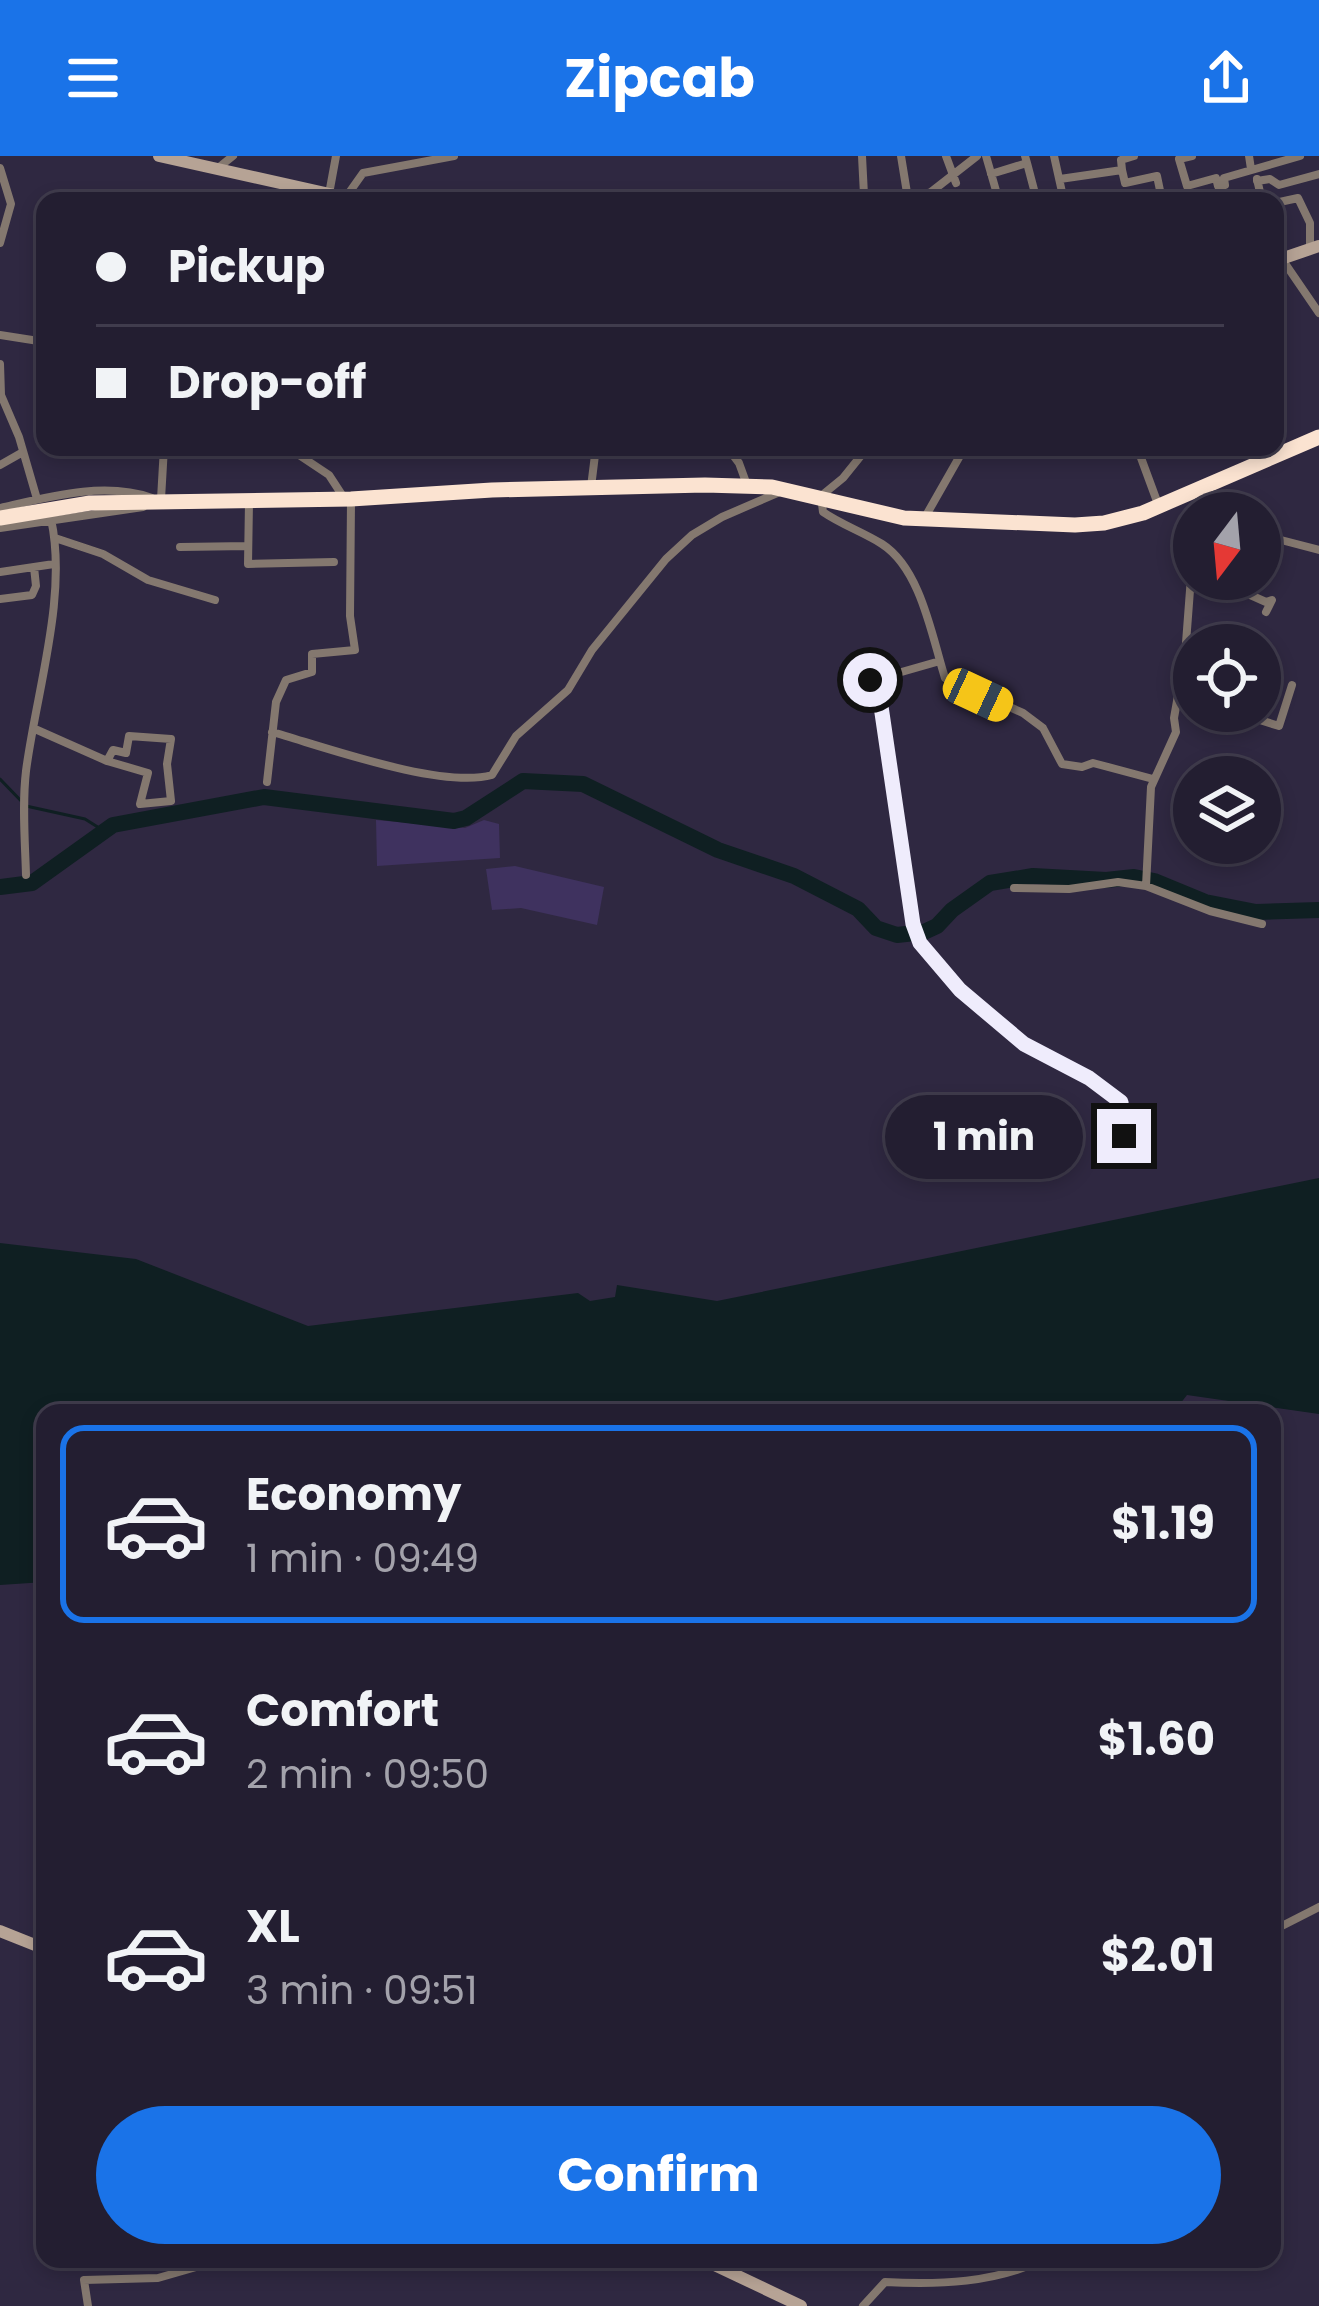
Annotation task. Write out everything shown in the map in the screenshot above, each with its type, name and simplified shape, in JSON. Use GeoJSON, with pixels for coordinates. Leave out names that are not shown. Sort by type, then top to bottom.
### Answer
{"type":"FeatureCollection","features":[{"type":"Feature","properties":{"kind":"highway"},"geometry":{"type":"LineString","coordinates":[[1284,451],[1319,436]]}},
{"type":"Feature","properties":{"kind":"highway"},"geometry":{"type":"LineString","coordinates":[[0,518],[90,502],[747,486],[821,496],[923,520],[1105,523],[1159,506],[1273,456]]}},
{"type":"Feature","properties":{"kind":"main road"},"geometry":{"type":"LineString","coordinates":[[160,156],[297,192]]}},
{"type":"Feature","properties":{"kind":"main road"},"geometry":{"type":"LineString","coordinates":[[1284,258],[1315,247]]}},
{"type":"Feature","properties":{"kind":"main road"},"geometry":{"type":"LineString","coordinates":[[0,1931],[36,1945]]}},
{"type":"Feature","properties":{"kind":"main road"},"geometry":{"type":"LineString","coordinates":[[721,2268],[801,2306]]}},
{"type":"Feature","properties":{"kind":"street"},"geometry":{"type":"LineString","coordinates":[[218,168],[233,156]]}},
{"type":"Feature","properties":{"kind":"street"},"geometry":{"type":"LineString","coordinates":[[329,192],[336,156]]}},
{"type":"Feature","properties":{"kind":"street"},"geometry":{"type":"LineString","coordinates":[[350,192],[363,173],[454,156]]}},
{"type":"Feature","properties":{"kind":"street"},"geometry":{"type":"LineString","coordinates":[[862,156],[864,192]]}},
{"type":"Feature","properties":{"kind":"street"},"geometry":{"type":"LineString","coordinates":[[901,156],[907,192]]}},
{"type":"Feature","properties":{"kind":"street"},"geometry":{"type":"LineString","coordinates":[[946,156],[955,180]]}},
{"type":"Feature","properties":{"kind":"street"},"geometry":{"type":"LineString","coordinates":[[938,192],[982,156],[996,192]]}},
{"type":"Feature","properties":{"kind":"street"},"geometry":{"type":"LineString","coordinates":[[1054,156],[1062,192]]}},
{"type":"Feature","properties":{"kind":"street"},"geometry":{"type":"LineString","coordinates":[[1134,156],[1121,160],[1125,183],[1157,176],[1160,192]]}},
{"type":"Feature","properties":{"kind":"street"},"geometry":{"type":"LineString","coordinates":[[1192,156],[1179,159],[1187,186],[1216,178],[1218,187],[1225,185],[1224,178],[1300,156]]}},
{"type":"Feature","properties":{"kind":"street"},"geometry":{"type":"LineString","coordinates":[[1249,156],[1260,192]]}},
{"type":"Feature","properties":{"kind":"street"},"geometry":{"type":"LineString","coordinates":[[991,174],[1026,160],[1035,192]]}},
{"type":"Feature","properties":{"kind":"street"},"geometry":{"type":"LineString","coordinates":[[0,168],[11,204],[0,243]]}},
{"type":"Feature","properties":{"kind":"street"},"geometry":{"type":"LineString","coordinates":[[1060,179],[1122,170]]}},
{"type":"Feature","properties":{"kind":"street"},"geometry":{"type":"LineString","coordinates":[[1258,181],[1270,179],[1279,184],[1319,174]]}},
{"type":"Feature","properties":{"kind":"street"},"geometry":{"type":"LineString","coordinates":[[0,197],[9,190]]}},
{"type":"Feature","properties":{"kind":"street"},"geometry":{"type":"LineString","coordinates":[[1284,201],[1298,198],[1315,247]]}},
{"type":"Feature","properties":{"kind":"street"},"geometry":{"type":"LineString","coordinates":[[1284,268],[1319,313]]}},
{"type":"Feature","properties":{"kind":"street"},"geometry":{"type":"LineString","coordinates":[[0,335],[36,341]]}},
{"type":"Feature","properties":{"kind":"street"},"geometry":{"type":"LineString","coordinates":[[0,364],[0,395],[38,499]]}},
{"type":"Feature","properties":{"kind":"street"},"geometry":{"type":"LineString","coordinates":[[0,465],[22,452]]}},
{"type":"Feature","properties":{"kind":"street"},"geometry":{"type":"LineString","coordinates":[[161,501],[164,456]]}},
{"type":"Feature","properties":{"kind":"street"},"geometry":{"type":"LineString","coordinates":[[267,782],[276,702],[286,680],[312,672],[312,654],[355,650],[348,499],[329,475],[300,456]]}},
{"type":"Feature","properties":{"kind":"street"},"geometry":{"type":"LineString","coordinates":[[591,488],[595,456]]}},
{"type":"Feature","properties":{"kind":"street"},"geometry":{"type":"LineString","coordinates":[[734,456],[747,486]]}},
{"type":"Feature","properties":{"kind":"street"},"geometry":{"type":"LineString","coordinates":[[861,456],[821,496],[823,512],[881,543],[904,568],[926,610],[945,678],[1024,713],[1043,728],[1062,764],[1082,767],[1093,763],[1153,779]]}},
{"type":"Feature","properties":{"kind":"street"},"geometry":{"type":"LineString","coordinates":[[923,520],[960,456]]}},
{"type":"Feature","properties":{"kind":"street"},"geometry":{"type":"LineString","coordinates":[[1140,456],[1159,506]]}},
{"type":"Feature","properties":{"kind":"street"},"geometry":{"type":"LineString","coordinates":[[272,732],[416,770],[460,778],[492,775],[516,736],[568,690],[592,650],[666,559],[692,535],[786,490]]}},
{"type":"Feature","properties":{"kind":"street"},"geometry":{"type":"LineString","coordinates":[[0,508],[67,494],[136,492],[161,501]]}},
{"type":"Feature","properties":{"kind":"street"},"geometry":{"type":"LineString","coordinates":[[250,500],[248,564],[334,562]]}},
{"type":"Feature","properties":{"kind":"street"},"geometry":{"type":"LineString","coordinates":[[0,528],[134,510],[161,501]]}},
{"type":"Feature","properties":{"kind":"street"},"geometry":{"type":"LineString","coordinates":[[26,875],[26,775],[54,564],[56,538],[51,519]]}},
{"type":"Feature","properties":{"kind":"street"},"geometry":{"type":"LineString","coordinates":[[56,538],[103,554],[148,580],[215,600]]}},
{"type":"Feature","properties":{"kind":"street"},"geometry":{"type":"LineString","coordinates":[[1281,540],[1319,550]]}},
{"type":"Feature","properties":{"kind":"street"},"geometry":{"type":"LineString","coordinates":[[181,547],[248,546]]}},
{"type":"Feature","properties":{"kind":"street"},"geometry":{"type":"LineString","coordinates":[[0,572],[54,564]]}},
{"type":"Feature","properties":{"kind":"street"},"geometry":{"type":"LineString","coordinates":[[0,599],[32,595],[34,567]]}},
{"type":"Feature","properties":{"kind":"street"},"geometry":{"type":"LineString","coordinates":[[1267,612],[1272,600]]}},
{"type":"Feature","properties":{"kind":"street"},"geometry":{"type":"LineString","coordinates":[[846,684],[855,688],[940,662]]}},
{"type":"Feature","properties":{"kind":"street"},"geometry":{"type":"LineString","coordinates":[[877,679],[913,924],[920,943],[960,990],[1024,1044],[1089,1078],[1121,1102],[1124,1136]]}},
{"type":"Feature","properties":{"kind":"street"},"geometry":{"type":"LineString","coordinates":[[1281,723],[1292,685]]}},
{"type":"Feature","properties":{"kind":"street"},"geometry":{"type":"LineString","coordinates":[[35,729],[107,761],[148,773],[140,804],[171,801],[167,764],[171,739],[129,736],[126,753],[113,750],[107,761]]}},
{"type":"Feature","properties":{"kind":"street"},"geometry":{"type":"LineString","coordinates":[[1146,886],[1153,779],[1177,732]]}},
{"type":"Feature","properties":{"kind":"street"},"geometry":{"type":"LineString","coordinates":[[1014,888],[1095,887],[1118,882],[1146,886],[1262,925]]}},
{"type":"Feature","properties":{"kind":"street"},"geometry":{"type":"LineString","coordinates":[[1281,1926],[1319,1907]]}},
{"type":"Feature","properties":{"kind":"street"},"geometry":{"type":"LineString","coordinates":[[88,2306],[84,2279],[158,2278],[193,2268]]}},
{"type":"Feature","properties":{"kind":"street"},"geometry":{"type":"LineString","coordinates":[[863,2306],[885,2282],[965,2281],[1025,2268]]}},
{"type":"Feature","properties":{"kind":"shaded area"},"geometry":{"type":"Polygon","coordinates":[[[376,820],[465,828],[484,820],[499,824],[500,858],[377,866],[376,820]]]}},
{"type":"Feature","properties":{"kind":"shaded area"},"geometry":{"type":"Polygon","coordinates":[[[515,866],[604,887],[597,925],[521,908],[492,910],[486,869],[515,866]]]}},
{"type":"Feature","properties":{"kind":"shaded area"},"geometry":{"type":"Polygon","coordinates":[[[1319,1178],[1319,1414],[1281,1409],[1281,1404],[1187,1395],[1180,1404],[36,1404],[36,1583],[0,1585],[0,1243],[136,1259],[308,1326],[578,1293],[590,1301],[615,1297],[617,1285],[717,1301],[1319,1178]]]}},
{"type":"Feature","properties":{"kind":"waterway"},"geometry":{"type":"LineString","coordinates":[[0,779],[26,806],[85,819],[104,831]]}},
{"type":"Feature","properties":{"kind":"waterway"},"geometry":{"type":"LineString","coordinates":[[0,887],[32,883],[113,825],[264,797],[454,821],[523,781],[583,784],[718,850],[794,876],[858,909],[876,928],[897,935],[937,926],[990,883],[1033,876],[1134,877],[1205,902],[1256,912],[1319,910]]}},
{"type":"Feature","properties":{"kind":"route"},"geometry":{"type":"LineString","coordinates":[[870,680],[877,679],[913,924],[920,943],[960,990],[1024,1044],[1089,1078],[1121,1102],[1124,1136]]}}]}
